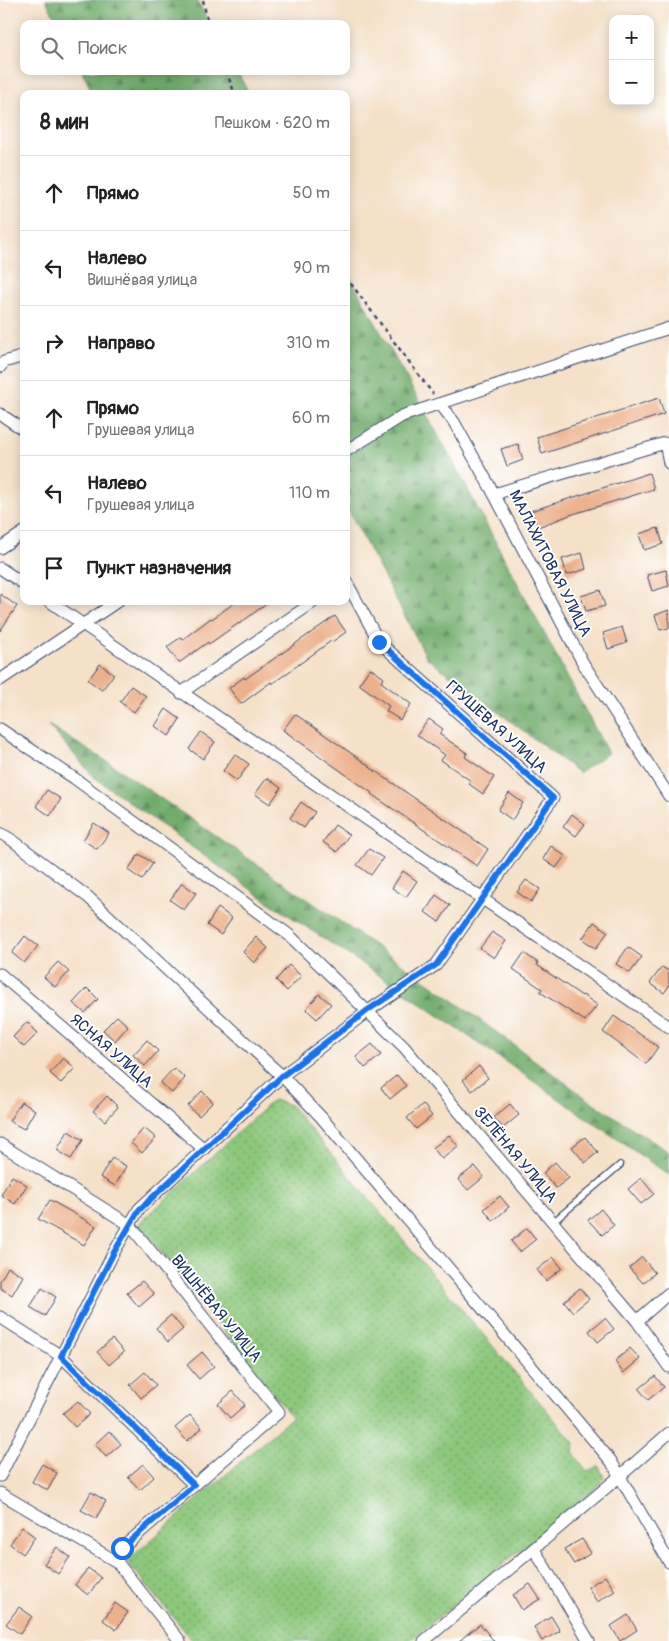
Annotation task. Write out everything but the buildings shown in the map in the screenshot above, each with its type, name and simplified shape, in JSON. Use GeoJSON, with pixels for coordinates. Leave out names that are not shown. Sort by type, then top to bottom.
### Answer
{"type":"FeatureCollection","features":[{"type":"Feature","properties":{"kind":"street"},"geometry":{"type":"LineString","coordinates":[[350,448],[402,416],[669,328]]}},
{"type":"Feature","properties":{"kind":"street"},"geometry":{"type":"LineString","coordinates":[[0,368],[4,362],[20,357]]}},
{"type":"Feature","properties":{"kind":"street"},"geometry":{"type":"LineString","coordinates":[[441,404],[454,422],[494,494]]}},
{"type":"Feature","properties":{"kind":"street"},"geometry":{"type":"LineString","coordinates":[[0,414],[20,427]]}},
{"type":"Feature","properties":{"kind":"street","name":"МАЛАХИТОВАЯ УЛИЦА"},"geometry":{"type":"LineString","coordinates":[[669,463],[667,442],[494,494],[583,663],[669,796]]}},
{"type":"Feature","properties":{"kind":"street"},"geometry":{"type":"LineString","coordinates":[[0,548],[20,535]]}},
{"type":"Feature","properties":{"kind":"street"},"geometry":{"type":"LineString","coordinates":[[0,568],[20,581]]}},
{"type":"Feature","properties":{"kind":"street","name":"ГРУШЕВАЯ УЛИЦА"},"geometry":{"type":"LineString","coordinates":[[350,588],[379,642],[553,798],[483,900]]}},
{"type":"Feature","properties":{"kind":"street"},"geometry":{"type":"LineString","coordinates":[[54,605],[669,1027]]}},
{"type":"Feature","properties":{"kind":"street"},"geometry":{"type":"LineString","coordinates":[[0,680],[112,605]]}},
{"type":"Feature","properties":{"kind":"street"},"geometry":{"type":"LineString","coordinates":[[181,693],[309,605]]}},
{"type":"Feature","properties":{"kind":"street","name":"ЗЕЛЁНАЯ УЛИЦА"},"geometry":{"type":"LineString","coordinates":[[0,729],[74,778],[289,935],[368,1010],[404,1047],[636,1321],[669,1367]]}},
{"type":"Feature","properties":{"kind":"street"},"geometry":{"type":"LineString","coordinates":[[0,833],[88,897],[282,1076],[321,1118],[604,1453],[620,1476],[669,1562]]}},
{"type":"Feature","properties":{"kind":"street"},"geometry":{"type":"LineString","coordinates":[[0,1476],[113,1254],[139,1210],[282,1076],[368,1010],[436,965],[483,900]]}},
{"type":"Feature","properties":{"kind":"street","name":"ЯСНАЯ УЛИЦА"},"geometry":{"type":"LineString","coordinates":[[0,974],[204,1149]]}},
{"type":"Feature","properties":{"kind":"street"},"geometry":{"type":"LineString","coordinates":[[0,1144],[130,1225]]}},
{"type":"Feature","properties":{"kind":"street","name":"ВИШНЁВАЯ УЛИЦА"},"geometry":{"type":"LineString","coordinates":[[130,1225],[279,1412],[194,1485]]}},
{"type":"Feature","properties":{"kind":"street"},"geometry":{"type":"LineString","coordinates":[[636,1321],[669,1293]]}},
{"type":"Feature","properties":{"kind":"street"},"geometry":{"type":"LineString","coordinates":[[0,1317],[61,1356],[194,1485],[122,1548],[117,1562]]}},
{"type":"Feature","properties":{"kind":"street"},"geometry":{"type":"LineString","coordinates":[[424,1641],[620,1476],[669,1432]]}},
{"type":"Feature","properties":{"kind":"street"},"geometry":{"type":"LineString","coordinates":[[0,1493],[117,1562],[180,1641]]}},
{"type":"Feature","properties":{"kind":"street"},"geometry":{"type":"LineString","coordinates":[[534,1549],[589,1641]]}},
{"type":"Feature","properties":{"kind":"lane"},"geometry":{"type":"LineString","coordinates":[[552,1223],[620,1165]]}},
{"type":"Feature","properties":{"kind":"path"},"geometry":{"type":"LineString","coordinates":[[203,0],[207,20]]}},
{"type":"Feature","properties":{"kind":"path"},"geometry":{"type":"LineString","coordinates":[[228,75],[233,90]]}},
{"type":"Feature","properties":{"kind":"path"},"geometry":{"type":"LineString","coordinates":[[350,282],[441,404]]}},
{"type":"Feature","properties":{"kind":"green space"},"geometry":{"type":"Polygon","coordinates":[[[46,0],[197,0],[208,20],[56,20],[46,0]]]}},
{"type":"Feature","properties":{"kind":"green space"},"geometry":{"type":"Polygon","coordinates":[[[84,75],[239,75],[247,90],[91,90],[84,75]]]}},
{"type":"Feature","properties":{"kind":"green space"},"geometry":{"type":"Polygon","coordinates":[[[350,277],[451,458],[608,753],[579,773],[427,658],[350,514],[350,277]]]}},
{"type":"Feature","properties":{"kind":"green space"},"geometry":{"type":"Polygon","coordinates":[[[48,725],[111,764],[431,984],[586,1098],[669,1152],[669,1175],[403,991],[273,905],[94,777],[48,725]]]}},
{"type":"Feature","properties":{"kind":"green space"},"geometry":{"type":"Polygon","coordinates":[[[273,1100],[290,1105],[575,1444],[574,1454],[587,1471],[599,1466],[604,1478],[593,1491],[409,1641],[193,1641],[127,1561],[292,1417],[139,1224],[273,1100]]]}},
{"type":"Feature","properties":{"kind":"route"},"geometry":{"type":"LineString","coordinates":[[122,1548],[194,1485],[61,1356],[113,1254],[139,1210],[282,1076],[368,1010],[436,965],[553,798],[379,642]]}}]}
